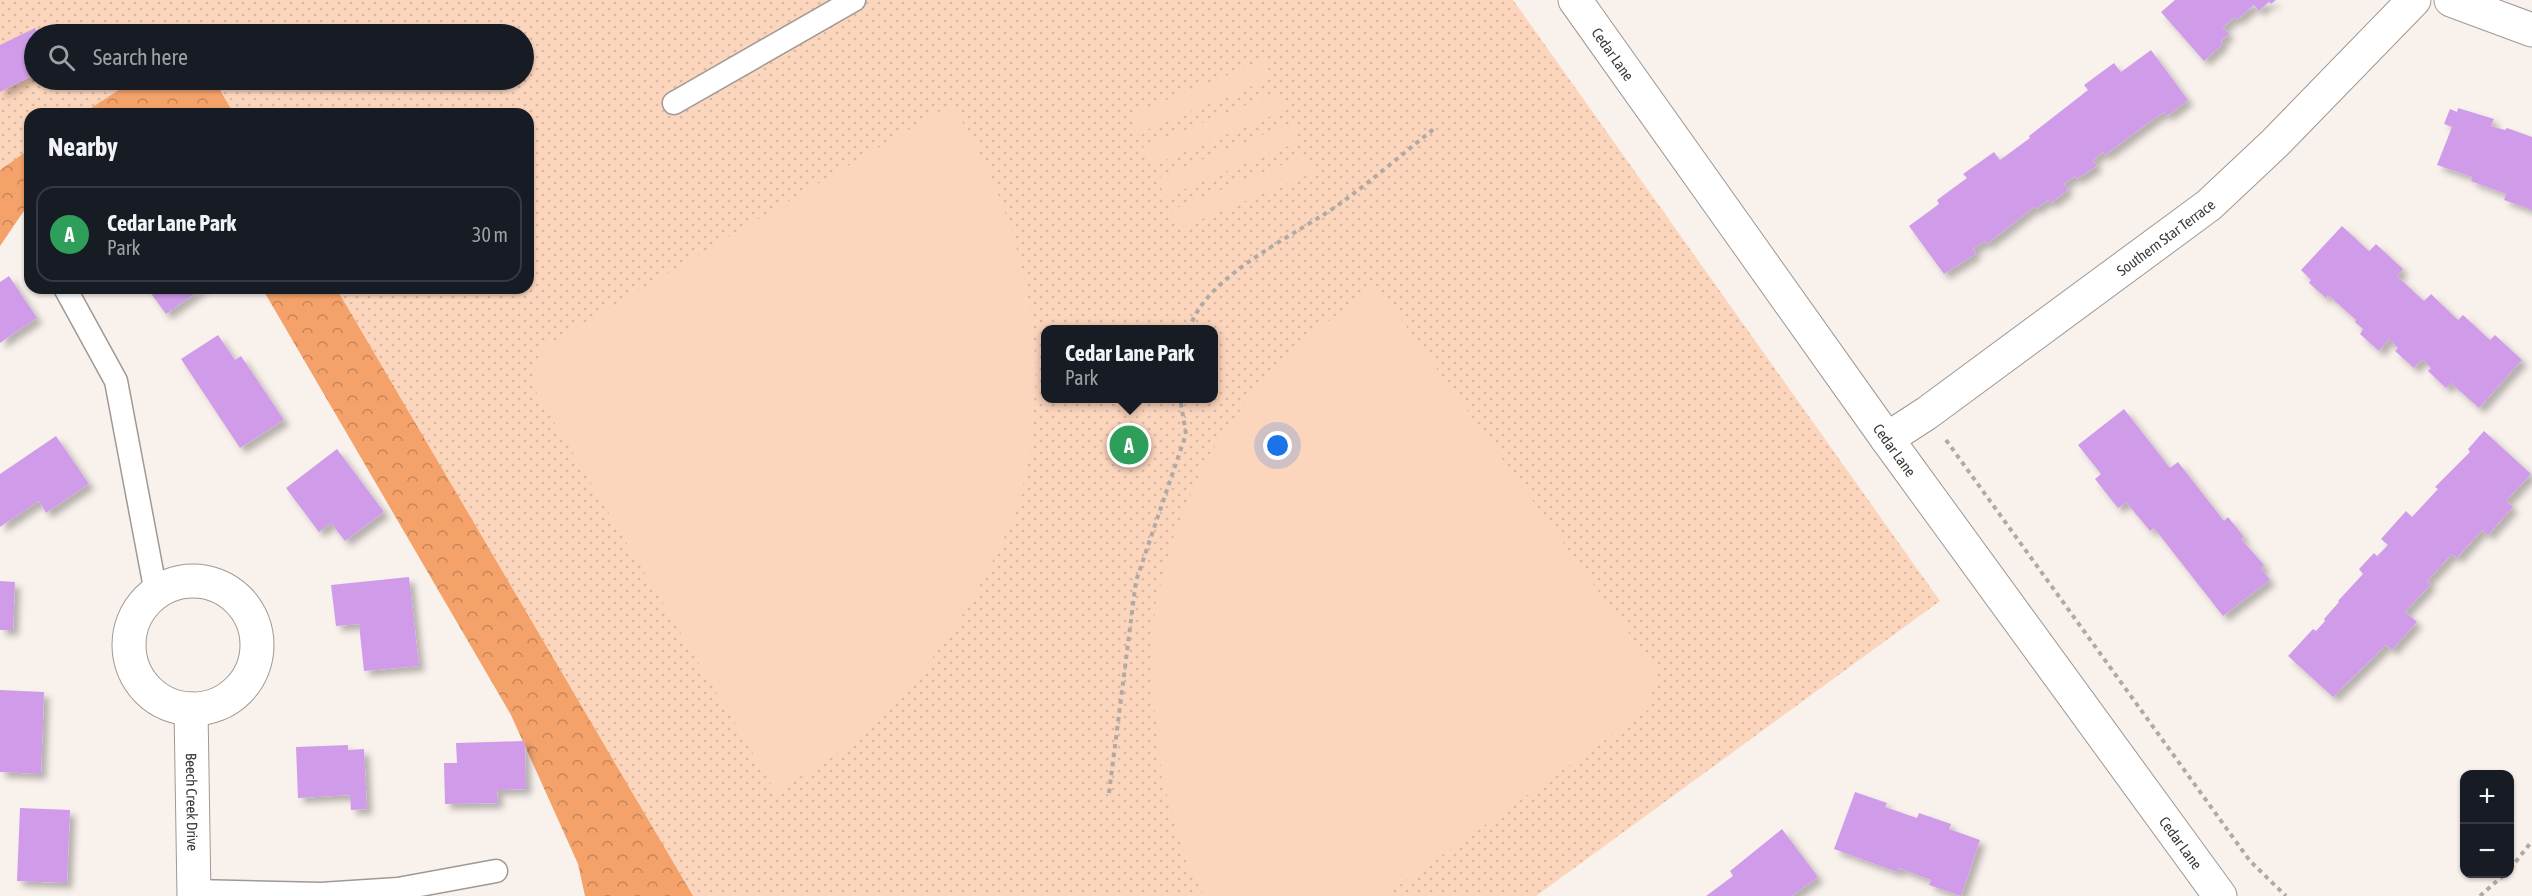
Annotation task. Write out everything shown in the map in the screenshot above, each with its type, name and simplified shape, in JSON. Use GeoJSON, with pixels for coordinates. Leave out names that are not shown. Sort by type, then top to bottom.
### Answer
{"type":"FeatureCollection","features":[{"type":"Feature","properties":{"kind":"street","name":"Cedar Lane"},"geometry":{"type":"LineString","coordinates":[[1575,0],[1887,439],[2220,896]]}},
{"type":"Feature","properties":{"kind":"street","name":"Southern Star Terrace"},"geometry":{"type":"LineString","coordinates":[[1887,439],[1927,413],[2209,205],[2275,143],[2414,0]]}},
{"type":"Feature","properties":{"kind":"street"},"geometry":{"type":"LineString","coordinates":[[2451,0],[2532,30]]}},
{"type":"Feature","properties":{"kind":"street"},"geometry":{"type":"LineString","coordinates":[[201,581],[222,587],[239,600],[251,618],[257,639],[255,660],[246,680],[232,696],[212,706],[191,709],[170,705],[152,695],[139,680],[131,660],[129,640],[134,620],[145,602],[156,593],[181,582],[201,581]]}},
{"type":"Feature","properties":{"kind":"street","name":"Beech Creek Drive"},"geometry":{"type":"LineString","coordinates":[[191,709],[194,894]]}},
{"type":"Feature","properties":{"kind":"lane"},"geometry":{"type":"LineString","coordinates":[[674,103],[854,0]]}},
{"type":"Feature","properties":{"kind":"lane"},"geometry":{"type":"LineString","coordinates":[[68,294],[116,381],[156,593]]}},
{"type":"Feature","properties":{"kind":"lane"},"geometry":{"type":"LineString","coordinates":[[194,894],[321,894],[398,889],[496,871]]}},
{"type":"Feature","properties":{"kind":"path"},"geometry":{"type":"LineString","coordinates":[[1190,325],[1193,316],[1224,279],[1344,201],[1435,128]]}},
{"type":"Feature","properties":{"kind":"path"},"geometry":{"type":"LineString","coordinates":[[1109,793],[1136,581],[1186,434],[1181,403]]}},
{"type":"Feature","properties":{"kind":"path"},"geometry":{"type":"LineString","coordinates":[[1927,413],[2250,861],[2286,896]]}},
{"type":"Feature","properties":{"kind":"path"},"geometry":{"type":"LineString","coordinates":[[2514,864],[2532,842]]}},
{"type":"Feature","properties":{"kind":"path"},"geometry":{"type":"LineString","coordinates":[[2480,896],[2500,878]]}},
{"type":"Feature","properties":{"kind":"green space"},"geometry":{"type":"Polygon","coordinates":[[[24,84],[24,90],[283,90],[298,108],[24,108],[24,211],[0,246],[0,93],[24,84]]]}},
{"type":"Feature","properties":{"kind":"green space"},"geometry":{"type":"Polygon","coordinates":[[[265,294],[452,294],[911,896],[585,896],[578,864],[511,715],[265,294]]]}},
{"type":"Feature","properties":{"kind":"shaded area"},"geometry":{"type":"Polygon","coordinates":[[[0,0],[1513,0],[1940,601],[1536,896],[693,896],[340,294],[534,294],[534,108],[230,108],[220,90],[534,90],[534,24],[24,24],[24,90],[119,90],[91,108],[24,108],[24,153],[0,170],[0,0]]]}},
{"type":"Feature","properties":{"kind":"shaded area"},"geometry":{"type":"Polygon","coordinates":[[[1265,60],[1272,78],[1137,134],[1129,115],[1265,60]]]}},
{"type":"Feature","properties":{"kind":"shaded area"},"geometry":{"type":"Polygon","coordinates":[[[1278,92],[1286,110],[1151,166],[1143,147],[1278,92]]]}},
{"type":"Feature","properties":{"kind":"shaded area"},"geometry":{"type":"Polygon","coordinates":[[[952,104],[989,170],[1013,234],[1029,300],[1036,365],[1032,443],[1018,509],[985,577],[952,632],[903,697],[862,738],[776,792],[532,385],[540,349],[952,104]]]}},
{"type":"Feature","properties":{"kind":"shaded area"},"geometry":{"type":"Polygon","coordinates":[[[1292,123],[1300,141],[1165,197],[1157,178],[1292,123]]]}},
{"type":"Feature","properties":{"kind":"shaded area"},"geometry":{"type":"Polygon","coordinates":[[[1306,155],[1313,173],[1178,229],[1171,210],[1306,155]]]}},
{"type":"Feature","properties":{"kind":"shaded area"},"geometry":{"type":"Polygon","coordinates":[[[1376,285],[1657,672],[1648,710],[1384,896],[1205,896],[1186,861],[1162,778],[1152,687],[1155,605],[1175,531],[1206,459],[1251,395],[1306,338],[1376,285]]]}},
{"type":"Feature","properties":{"kind":"building"},"geometry":{"type":"Polygon","coordinates":[[[2175,0],[2276,0],[2271,4],[2269,2],[2259,11],[2254,5],[2237,20],[2235,17],[2223,27],[2229,34],[2221,41],[2223,44],[2204,61],[2161,12],[2175,0]]]}},
{"type":"Feature","properties":{"kind":"building"},"geometry":{"type":"Polygon","coordinates":[[[24,33],[24,80],[0,92],[0,45],[24,33]]]}},
{"type":"Feature","properties":{"kind":"building"},"geometry":{"type":"Polygon","coordinates":[[[2151,50],[2188,100],[2167,116],[2165,112],[2155,118],[2105,155],[2103,152],[2093,160],[2097,166],[2077,179],[2075,176],[2064,184],[2068,190],[2051,203],[2048,200],[2036,209],[2034,207],[1987,244],[1985,241],[1973,249],[1976,254],[1944,274],[1909,226],[1939,204],[1937,200],[1967,178],[1963,174],[1994,152],[2000,160],[2030,138],[2029,136],[2088,90],[2084,85],[2114,63],[2121,72],[2151,50]]]}},
{"type":"Feature","properties":{"kind":"building"},"geometry":{"type":"Polygon","coordinates":[[[2458,108],[2494,119],[2491,126],[2505,130],[2507,128],[2532,137],[2532,210],[2504,200],[2506,194],[2471,181],[2472,177],[2437,165],[2452,127],[2444,124],[2450,109],[2457,112],[2458,108]]]}},
{"type":"Feature","properties":{"kind":"building"},"geometry":{"type":"Polygon","coordinates":[[[2342,226],[2369,251],[2376,244],[2403,269],[2397,276],[2424,301],[2431,294],[2458,320],[2463,315],[2490,340],[2495,335],[2522,360],[2479,408],[2451,383],[2446,388],[2428,371],[2431,368],[2422,359],[2414,368],[2395,351],[2398,348],[2389,339],[2379,351],[2360,334],[2363,329],[2355,322],[2356,320],[2328,295],[2326,298],[2309,283],[2311,280],[2301,270],[2342,226]]]}},
{"type":"Feature","properties":{"kind":"building"},"geometry":{"type":"Polygon","coordinates":[[[9,276],[37,318],[0,343],[0,282],[9,276]]]}},
{"type":"Feature","properties":{"kind":"building"},"geometry":{"type":"Polygon","coordinates":[[[151,294],[194,294],[166,314],[151,294]]]}},
{"type":"Feature","properties":{"kind":"building"},"geometry":{"type":"Polygon","coordinates":[[[218,335],[235,360],[241,356],[284,420],[240,448],[181,359],[218,335]]]}},
{"type":"Feature","properties":{"kind":"building"},"geometry":{"type":"Polygon","coordinates":[[[2124,409],[2170,468],[2178,462],[2224,521],[2228,517],[2244,537],[2241,539],[2264,565],[2261,568],[2270,580],[2223,616],[2154,528],[2150,531],[2126,502],[2118,508],[2095,479],[2101,474],[2078,445],[2124,409]]]}},
{"type":"Feature","properties":{"kind":"building"},"geometry":{"type":"Polygon","coordinates":[[[2484,431],[2531,474],[2506,501],[2513,507],[2488,535],[2482,530],[2457,558],[2452,554],[2427,581],[2431,584],[2405,612],[2417,622],[2392,650],[2386,645],[2333,697],[2288,656],[2313,629],[2316,631],[2325,621],[2324,619],[2338,601],[2363,574],[2359,569],[2374,553],[2377,556],[2388,545],[2381,539],[2406,511],[2412,517],[2438,489],[2435,487],[2470,452],[2468,449],[2484,431]]]}},
{"type":"Feature","properties":{"kind":"building"},"geometry":{"type":"Polygon","coordinates":[[[56,436],[89,484],[46,513],[39,501],[0,527],[0,474],[56,436]]]}},
{"type":"Feature","properties":{"kind":"building"},"geometry":{"type":"Polygon","coordinates":[[[337,449],[384,512],[345,541],[331,523],[319,532],[286,488],[337,449]]]}},
{"type":"Feature","properties":{"kind":"building"},"geometry":{"type":"Polygon","coordinates":[[[409,577],[419,666],[364,671],[359,624],[336,626],[331,585],[409,577]]]}},
{"type":"Feature","properties":{"kind":"building"},"geometry":{"type":"Polygon","coordinates":[[[0,581],[15,582],[13,630],[0,630],[0,581]]]}},
{"type":"Feature","properties":{"kind":"building"},"geometry":{"type":"Polygon","coordinates":[[[0,690],[44,692],[41,774],[0,772],[0,690]]]}},
{"type":"Feature","properties":{"kind":"building"},"geometry":{"type":"Polygon","coordinates":[[[525,741],[526,789],[497,790],[498,803],[445,804],[444,763],[457,763],[456,743],[525,741]]]}},
{"type":"Feature","properties":{"kind":"building"},"geometry":{"type":"Polygon","coordinates":[[[348,745],[348,750],[364,749],[367,809],[351,810],[350,795],[298,798],[296,747],[348,745]]]}},
{"type":"Feature","properties":{"kind":"building"},"geometry":{"type":"Polygon","coordinates":[[[1855,792],[1887,803],[1885,807],[1917,818],[1919,813],[1951,824],[1949,829],[1980,840],[1961,896],[1929,885],[1931,880],[1899,868],[1897,872],[1834,849],[1855,792]]]}},
{"type":"Feature","properties":{"kind":"building"},"geometry":{"type":"Polygon","coordinates":[[[20,808],[70,810],[67,883],[17,881],[20,808]]]}},
{"type":"Feature","properties":{"kind":"building"},"geometry":{"type":"Polygon","coordinates":[[[1782,829],[1818,877],[1792,896],[1706,896],[1733,876],[1730,871],[1782,829]]]}},
{"type":"Feature","properties":{"kind":"place","name":"Cedar Lane Park"},"geometry":{"type":"Point","coordinates":[1129,445]}}]}
